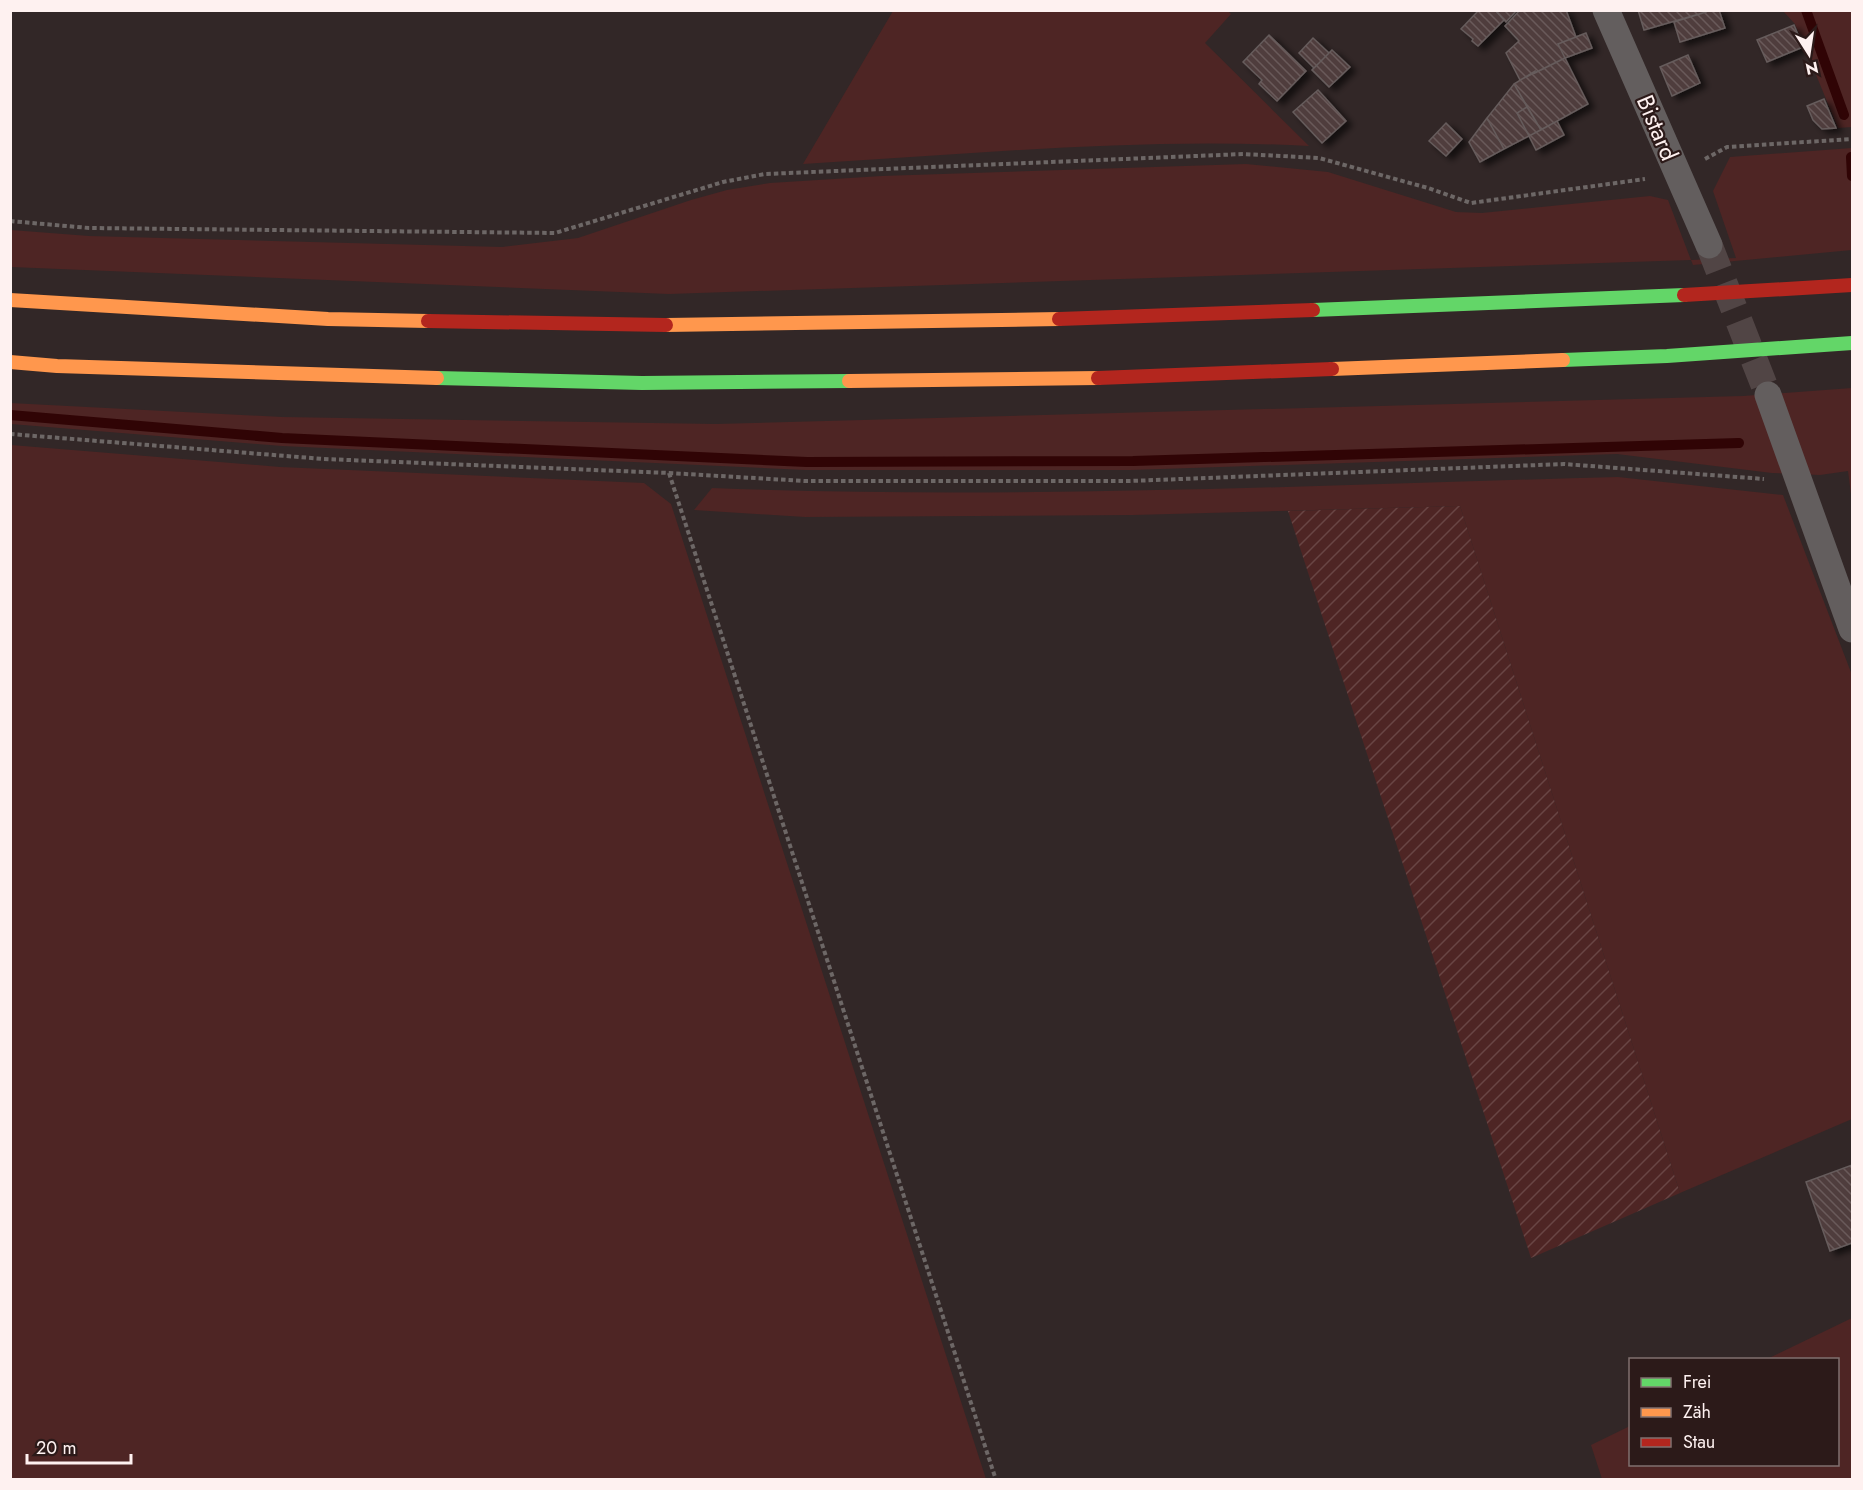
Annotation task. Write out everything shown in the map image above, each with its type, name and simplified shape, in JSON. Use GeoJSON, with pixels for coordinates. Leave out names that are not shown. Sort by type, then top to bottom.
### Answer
{"type":"FeatureCollection","features":[{"type":"Feature","properties":{"kind":"highway"},"geometry":{"type":"LineString","coordinates":[[10,300],[328,319],[638,326],[1095,318],[1652,297],[1852,285]]}},
{"type":"Feature","properties":{"kind":"highway"},"geometry":{"type":"LineString","coordinates":[[10,362],[57,366],[314,375],[702,383],[1109,378],[1667,356],[1852,343]]}},
{"type":"Feature","properties":{"kind":"street","name":"Bistard"},"geometry":{"type":"LineString","coordinates":[[1606,10],[1708,245]]}},
{"type":"Feature","properties":{"kind":"street"},"geometry":{"type":"LineString","coordinates":[[1768,395],[1852,628]]}},
{"type":"Feature","properties":{"kind":"path"},"geometry":{"type":"LineString","coordinates":[[10,222],[89,228],[555,232],[585,225],[723,182],[765,174],[1243,154],[1319,158],[1428,188],[1471,203],[1677,174],[1727,147],[1852,139]]}},
{"type":"Feature","properties":{"kind":"path"},"geometry":{"type":"LineString","coordinates":[[10,434],[324,459],[805,481],[1130,481],[1564,464],[1801,482]]}},
{"type":"Feature","properties":{"kind":"path"},"geometry":{"type":"LineString","coordinates":[[669,473],[996,1479]]}},
{"type":"Feature","properties":{"kind":"shaded area"},"geometry":{"type":"Polygon","coordinates":[[[893,11],[1228,11],[1231,14],[1205,43],[1309,146],[1120,145],[803,164],[893,11]]]}},
{"type":"Feature","properties":{"kind":"shaded area"},"geometry":{"type":"Polygon","coordinates":[[[1783,11],[1852,11],[1852,127],[1838,128],[1795,24],[1783,11]]]}},
{"type":"Feature","properties":{"kind":"shaded area"},"geometry":{"type":"Polygon","coordinates":[[[1852,148],[1852,250],[1693,265],[1691,260],[1736,258],[1713,191],[1730,157],[1852,148]]]}},
{"type":"Feature","properties":{"kind":"shaded area"},"geometry":{"type":"Polygon","coordinates":[[[1246,164],[1328,172],[1456,212],[1482,213],[1650,196],[1668,200],[1691,260],[669,294],[11,267],[11,230],[89,236],[502,247],[578,238],[691,200],[727,190],[770,183],[882,176],[1246,164]]]}},
{"type":"Feature","properties":{"kind":"shaded area"},"geometry":{"type":"Polygon","coordinates":[[[1852,388],[1852,502],[1848,471],[1820,475],[1772,473],[1617,454],[1131,470],[805,470],[282,446],[11,424],[10,403],[282,417],[716,424],[1743,396],[1852,388]]]}},
{"type":"Feature","properties":{"kind":"shaded area"},"geometry":{"type":"Polygon","coordinates":[[[11,445],[280,467],[644,483],[671,504],[986,1479],[11,1479],[11,445]]]}},
{"type":"Feature","properties":{"kind":"shaded area"},"geometry":{"type":"Polygon","coordinates":[[[1618,477],[1783,495],[1852,675],[1852,1119],[1680,1193],[1460,506],[1133,515],[805,517],[694,510],[712,488],[1052,492],[1618,477]]]}},
{"type":"Feature","properties":{"kind":"shaded area"},"geometry":{"type":"Polygon","coordinates":[[[1460,506],[1680,1193],[1531,1258],[1288,511],[1460,506]]]}},
{"type":"Feature","properties":{"kind":"shaded area"},"geometry":{"type":"Polygon","coordinates":[[[1852,1318],[1852,1479],[1602,1479],[1591,1445],[1629,1426],[1629,1466],[1839,1466],[1839,1358],[1769,1358],[1852,1318]]]}},
{"type":"Feature","properties":{"kind":"building"},"geometry":{"type":"Polygon","coordinates":[[[1479,10],[1495,10],[1504,20],[1478,46],[1461,29],[1479,10]]]}},
{"type":"Feature","properties":{"kind":"building"},"geometry":{"type":"Polygon","coordinates":[[[1495,10],[1517,10],[1506,22],[1495,10]]]}},
{"type":"Feature","properties":{"kind":"building"},"geometry":{"type":"Polygon","coordinates":[[[1520,10],[1566,10],[1576,37],[1558,44],[1565,58],[1520,80],[1506,53],[1519,41],[1505,26],[1520,10]]]}},
{"type":"Feature","properties":{"kind":"building"},"geometry":{"type":"Polygon","coordinates":[[[1638,10],[1705,10],[1706,12],[1644,30],[1638,10]]]}},
{"type":"Feature","properties":{"kind":"building"},"geometry":{"type":"Polygon","coordinates":[[[1705,10],[1719,10],[1725,28],[1680,42],[1674,22],[1706,12],[1705,10]]]}},
{"type":"Feature","properties":{"kind":"building"},"geometry":{"type":"Polygon","coordinates":[[[1794,25],[1803,47],[1767,62],[1757,40],[1794,25]]]}},
{"type":"Feature","properties":{"kind":"building"},"geometry":{"type":"Polygon","coordinates":[[[1586,33],[1592,48],[1565,58],[1558,44],[1586,33]]]}},
{"type":"Feature","properties":{"kind":"building"},"geometry":{"type":"Polygon","coordinates":[[[1269,35],[1306,71],[1277,101],[1259,84],[1262,80],[1243,62],[1269,35]]]}},
{"type":"Feature","properties":{"kind":"building"},"geometry":{"type":"Polygon","coordinates":[[[1313,38],[1329,53],[1314,68],[1299,53],[1313,38]]]}},
{"type":"Feature","properties":{"kind":"building"},"geometry":{"type":"Polygon","coordinates":[[[1332,50],[1350,67],[1329,87],[1312,70],[1332,50]]]}},
{"type":"Feature","properties":{"kind":"building"},"geometry":{"type":"Polygon","coordinates":[[[1688,55],[1700,83],[1672,96],[1660,67],[1688,55]]]}},
{"type":"Feature","properties":{"kind":"building"},"geometry":{"type":"Polygon","coordinates":[[[1565,58],[1588,104],[1541,130],[1514,84],[1535,71],[1535,73],[1565,58]]]}},
{"type":"Feature","properties":{"kind":"building"},"geometry":{"type":"Polygon","coordinates":[[[1514,84],[1527,107],[1517,113],[1529,136],[1504,149],[1487,118],[1514,84]]]}},
{"type":"Feature","properties":{"kind":"building"},"geometry":{"type":"Polygon","coordinates":[[[1318,90],[1346,121],[1322,143],[1293,112],[1318,90]]]}},
{"type":"Feature","properties":{"kind":"building"},"geometry":{"type":"Polygon","coordinates":[[[1824,99],[1836,128],[1822,129],[1813,120],[1807,106],[1824,99]]]}},
{"type":"Feature","properties":{"kind":"building"},"geometry":{"type":"Polygon","coordinates":[[[1527,107],[1541,130],[1529,136],[1517,113],[1527,107]]]}},
{"type":"Feature","properties":{"kind":"building"},"geometry":{"type":"Polygon","coordinates":[[[1487,118],[1504,149],[1480,162],[1469,142],[1487,118]]]}},
{"type":"Feature","properties":{"kind":"building"},"geometry":{"type":"Polygon","coordinates":[[[1557,121],[1564,135],[1536,150],[1529,136],[1557,121]]]}},
{"type":"Feature","properties":{"kind":"building"},"geometry":{"type":"Polygon","coordinates":[[[1446,123],[1462,139],[1446,156],[1429,141],[1446,123]]]}},
{"type":"Feature","properties":{"kind":"building"},"geometry":{"type":"Polygon","coordinates":[[[1852,1165],[1852,1243],[1830,1251],[1806,1182],[1852,1165]]]}},
{"type":"Feature","properties":{"kind":"waterway"},"geometry":{"type":"LineString","coordinates":[[1806,10],[1844,115]]}},
{"type":"Feature","properties":{"kind":"waterway"},"geometry":{"type":"LineString","coordinates":[[1851,157],[1852,176]]}},
{"type":"Feature","properties":{"kind":"waterway"},"geometry":{"type":"LineString","coordinates":[[10,415],[282,438],[807,462],[1133,461],[1739,443]]}},
{"type":"Feature","properties":{"kind":"tunnel"},"geometry":{"type":"LineString","coordinates":[[1709,245],[1768,395]]}},
{"type":"Feature","properties":{"kind":"traffic: fast"},"geometry":{"type":"LineString","coordinates":[[1313,310],[1684,295]]}},
{"type":"Feature","properties":{"kind":"traffic: fast"},"geometry":{"type":"LineString","coordinates":[[1563,360],[1667,356],[1852,343]]}},
{"type":"Feature","properties":{"kind":"traffic: fast"},"geometry":{"type":"LineString","coordinates":[[437,378],[642,383],[849,381]]}},
{"type":"Feature","properties":{"kind":"traffic: slow"},"geometry":{"type":"LineString","coordinates":[[10,300],[328,319],[428,321]]}},
{"type":"Feature","properties":{"kind":"traffic: slow"},"geometry":{"type":"LineString","coordinates":[[666,325],[1059,319]]}},
{"type":"Feature","properties":{"kind":"traffic: slow"},"geometry":{"type":"LineString","coordinates":[[1332,369],[1563,360]]}},
{"type":"Feature","properties":{"kind":"traffic: slow"},"geometry":{"type":"LineString","coordinates":[[10,362],[57,366],[437,378]]}},
{"type":"Feature","properties":{"kind":"traffic: slow"},"geometry":{"type":"LineString","coordinates":[[849,381],[1098,378]]}},
{"type":"Feature","properties":{"kind":"traffic: jam"},"geometry":{"type":"LineString","coordinates":[[1684,295],[1852,285]]}},
{"type":"Feature","properties":{"kind":"traffic: jam"},"geometry":{"type":"LineString","coordinates":[[1059,319],[1313,310]]}},
{"type":"Feature","properties":{"kind":"traffic: jam"},"geometry":{"type":"LineString","coordinates":[[428,321],[666,325]]}},
{"type":"Feature","properties":{"kind":"traffic: jam"},"geometry":{"type":"LineString","coordinates":[[1098,378],[1332,369]]}}]}
